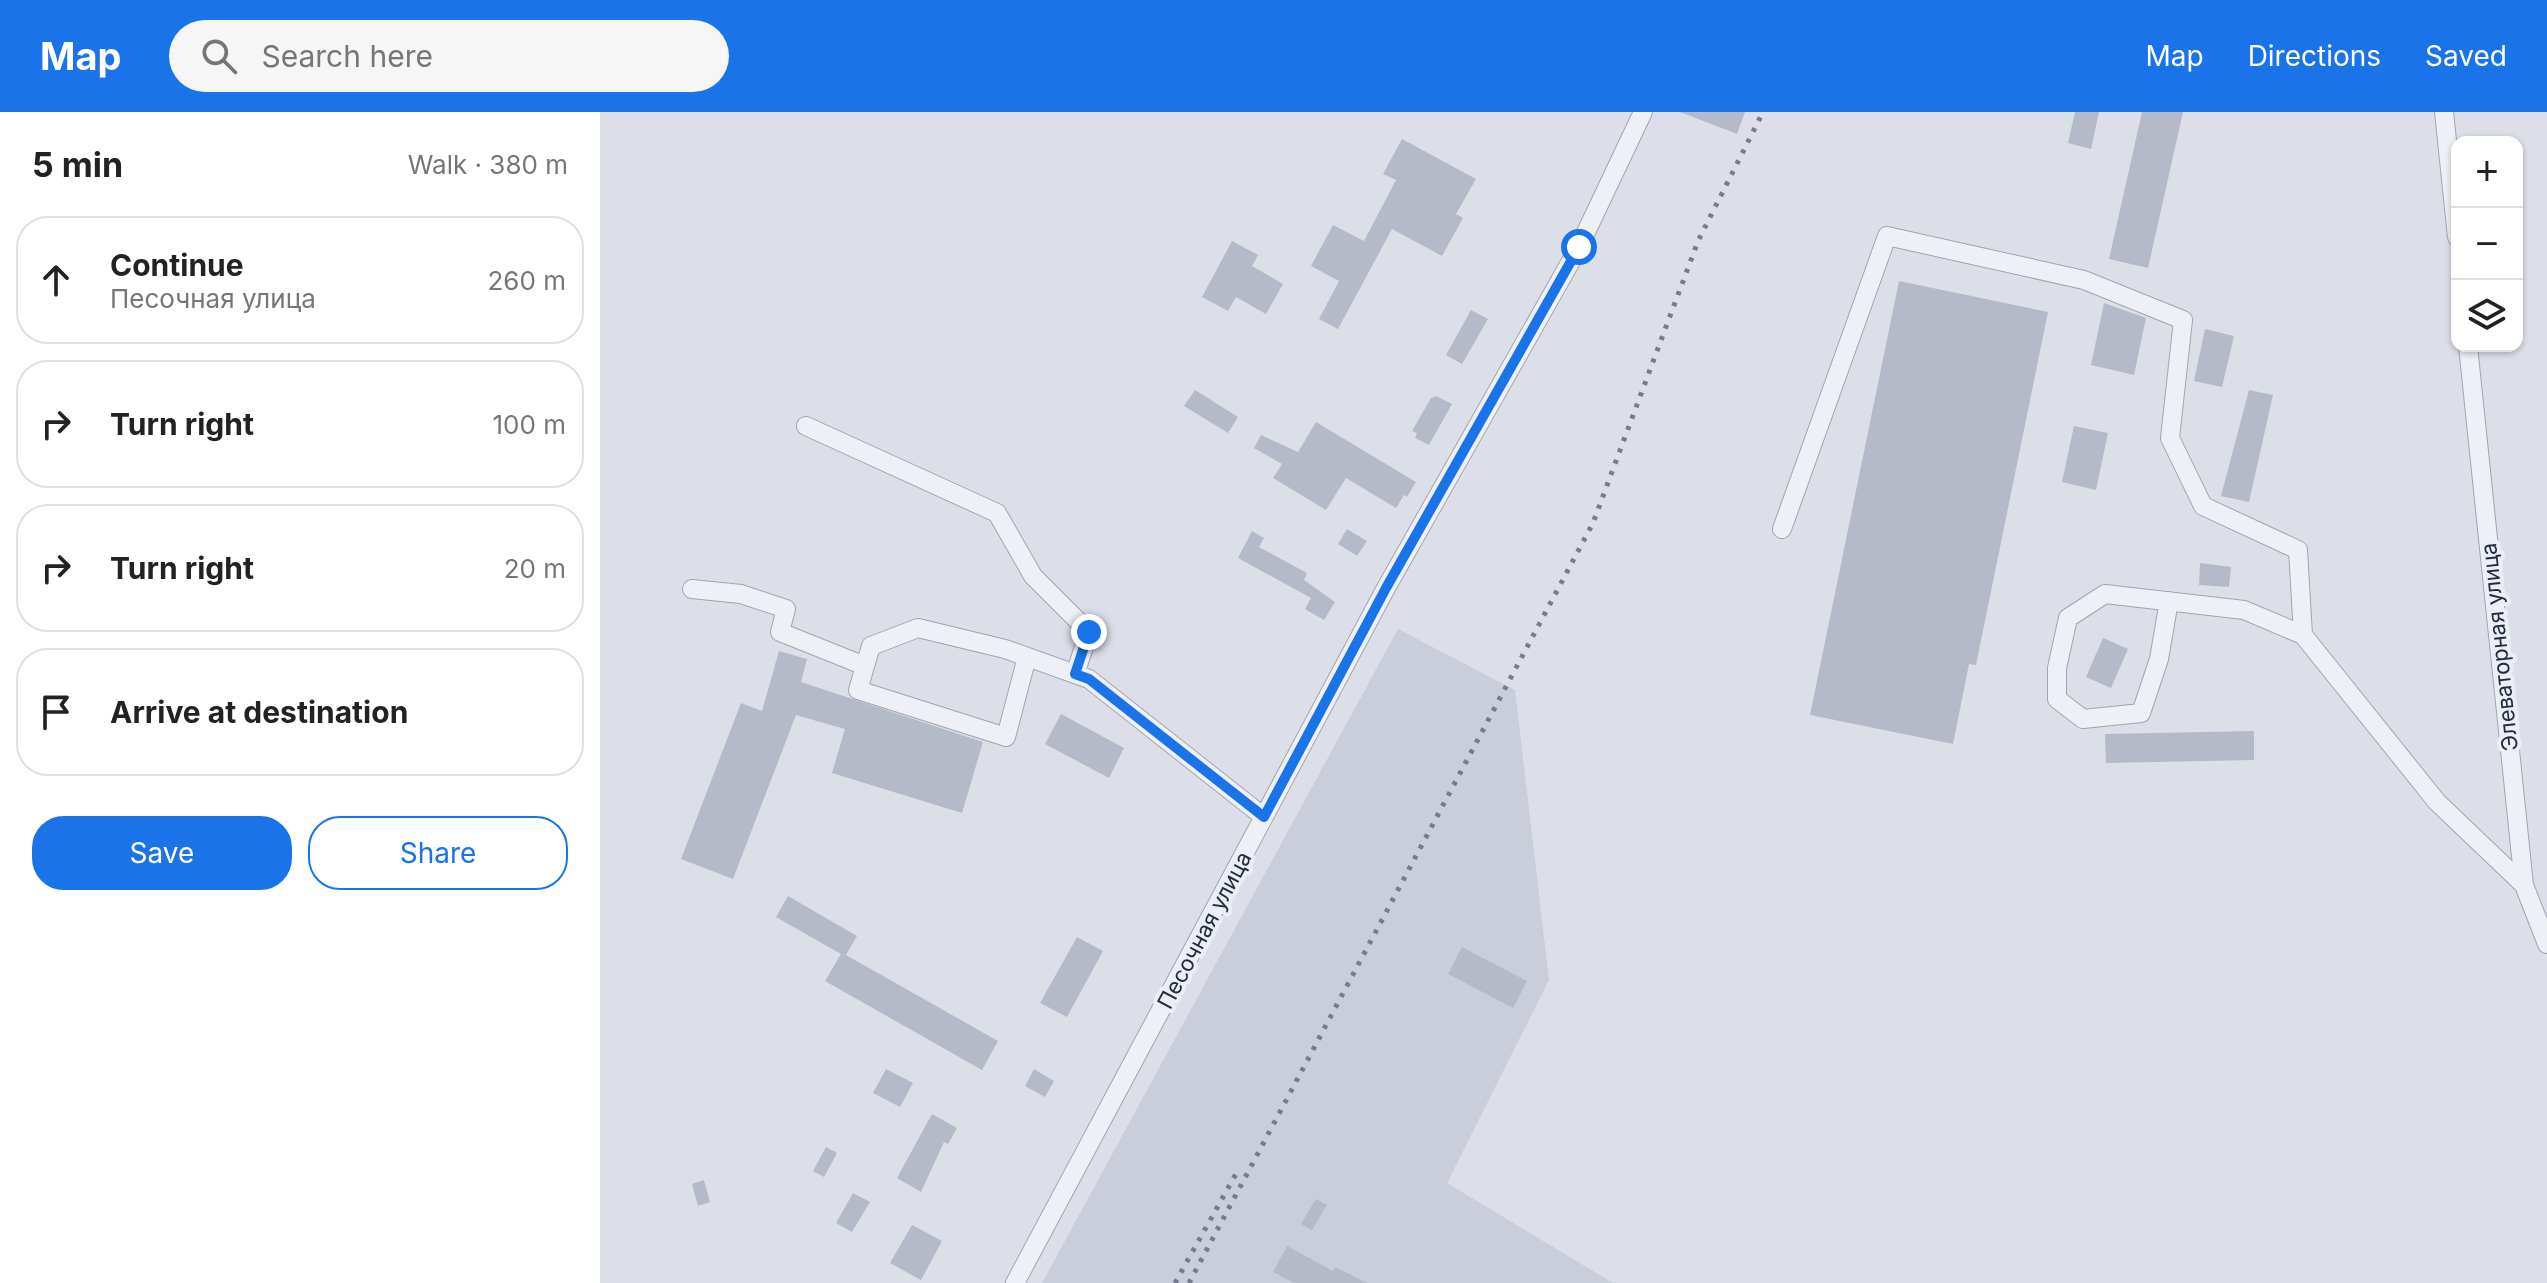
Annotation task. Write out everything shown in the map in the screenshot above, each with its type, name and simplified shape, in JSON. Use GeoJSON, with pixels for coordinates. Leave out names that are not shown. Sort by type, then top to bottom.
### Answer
{"type":"FeatureCollection","features":[{"type":"Feature","properties":{"kind":"street","name":"Песочная улица"},"geometry":{"type":"LineString","coordinates":[[1015,1283],[1386,588],[1579,247],[1643,112]]}},
{"type":"Feature","properties":{"kind":"street"},"geometry":{"type":"LineString","coordinates":[[2444,112],[2454,208]]}},
{"type":"Feature","properties":{"kind":"street"},"geometry":{"type":"LineString","coordinates":[[1782,529],[1887,236],[2084,280],[2183,320],[2170,438],[2203,506],[2298,550],[2303,635]]}},
{"type":"Feature","properties":{"kind":"street","name":"Элеваторная улица"},"geometry":{"type":"LineString","coordinates":[[2469,352],[2524,885],[2547,944]]}},
{"type":"Feature","properties":{"kind":"street"},"geometry":{"type":"LineString","coordinates":[[806,426],[997,513],[1033,576],[1089,632],[1075,674]]}},
{"type":"Feature","properties":{"kind":"street"},"geometry":{"type":"LineString","coordinates":[[692,589],[741,594],[786,609],[780,632],[865,666]]}},
{"type":"Feature","properties":{"kind":"street"},"geometry":{"type":"LineString","coordinates":[[2169,601],[2159,659],[2141,713],[2083,719],[2057,699],[2057,668],[2068,618],[2105,594],[2169,601],[2244,610],[2303,635],[2437,802],[2524,885]]}},
{"type":"Feature","properties":{"kind":"street"},"geometry":{"type":"LineString","coordinates":[[1027,657],[1006,737],[858,690],[871,646],[918,628],[1027,657],[1089,679],[1264,817]]}},
{"type":"Feature","properties":{"kind":"shaded area"},"geometry":{"type":"Polygon","coordinates":[[[1398,629],[1515,690],[1549,980],[1447,1183],[1613,1283],[1042,1283],[1398,629]]]}},
{"type":"Feature","properties":{"kind":"building"},"geometry":{"type":"Polygon","coordinates":[[[1680,112],[1745,112],[1737,134],[1680,112]]]}},
{"type":"Feature","properties":{"kind":"building"},"geometry":{"type":"Polygon","coordinates":[[[2075,112],[2099,112],[2091,149],[2068,143],[2075,112]]]}},
{"type":"Feature","properties":{"kind":"building"},"geometry":{"type":"Polygon","coordinates":[[[2142,112],[2183,112],[2148,268],[2109,259],[2142,112]]]}},
{"type":"Feature","properties":{"kind":"building"},"geometry":{"type":"Polygon","coordinates":[[[1402,139],[1476,179],[1456,214],[1463,218],[1442,256],[1392,229],[1338,329],[1319,319],[1339,281],[1311,266],[1333,225],[1364,241],[1396,180],[1383,174],[1402,139]]]}},
{"type":"Feature","properties":{"kind":"building"},"geometry":{"type":"Polygon","coordinates":[[[1232,241],[1258,255],[1252,266],[1283,284],[1266,314],[1236,297],[1228,311],[1202,297],[1232,241]]]}},
{"type":"Feature","properties":{"kind":"building"},"geometry":{"type":"Polygon","coordinates":[[[1899,281],[2048,312],[1976,665],[1969,664],[1953,744],[1810,715],[1899,281]]]}},
{"type":"Feature","properties":{"kind":"building"},"geometry":{"type":"Polygon","coordinates":[[[2104,303],[2146,318],[2134,375],[2091,365],[2104,303]]]}},
{"type":"Feature","properties":{"kind":"building"},"geometry":{"type":"Polygon","coordinates":[[[1471,310],[1488,319],[1462,364],[1446,355],[1471,310]]]}},
{"type":"Feature","properties":{"kind":"building"},"geometry":{"type":"Polygon","coordinates":[[[2205,329],[2234,336],[2222,387],[2194,381],[2205,329]]]}},
{"type":"Feature","properties":{"kind":"building"},"geometry":{"type":"Polygon","coordinates":[[[1195,390],[1238,417],[1228,433],[1184,406],[1195,390]]]}},
{"type":"Feature","properties":{"kind":"building"},"geometry":{"type":"Polygon","coordinates":[[[2249,390],[2273,395],[2249,502],[2221,496],[2249,390]]]}},
{"type":"Feature","properties":{"kind":"building"},"geometry":{"type":"Polygon","coordinates":[[[1436,396],[1452,404],[1429,445],[1415,438],[1417,433],[1412,431],[1431,398],[1436,396]]]}},
{"type":"Feature","properties":{"kind":"building"},"geometry":{"type":"Polygon","coordinates":[[[1316,422],[1416,482],[1407,497],[1404,495],[1396,508],[1346,478],[1326,510],[1273,478],[1282,464],[1254,448],[1261,435],[1298,452],[1316,422]]]}},
{"type":"Feature","properties":{"kind":"building"},"geometry":{"type":"Polygon","coordinates":[[[2074,426],[2108,433],[2096,490],[2062,482],[2074,426]]]}},
{"type":"Feature","properties":{"kind":"building"},"geometry":{"type":"Polygon","coordinates":[[[1347,529],[1367,541],[1357,556],[1338,544],[1347,529]]]}},
{"type":"Feature","properties":{"kind":"building"},"geometry":{"type":"Polygon","coordinates":[[[1252,531],[1264,538],[1259,547],[1307,573],[1304,580],[1335,602],[1324,620],[1305,609],[1311,598],[1238,558],[1252,531]]]}},
{"type":"Feature","properties":{"kind":"building"},"geometry":{"type":"Polygon","coordinates":[[[2200,563],[2231,567],[2229,587],[2199,585],[2200,563]]]}},
{"type":"Feature","properties":{"kind":"building"},"geometry":{"type":"Polygon","coordinates":[[[2103,638],[2128,649],[2111,688],[2086,677],[2103,638]]]}},
{"type":"Feature","properties":{"kind":"building"},"geometry":{"type":"Polygon","coordinates":[[[779,651],[807,659],[801,682],[983,742],[962,813],[832,773],[845,729],[796,715],[733,879],[681,859],[741,703],[762,711],[779,651]]]}},
{"type":"Feature","properties":{"kind":"building"},"geometry":{"type":"Polygon","coordinates":[[[1061,714],[1124,748],[1109,778],[1045,744],[1061,714]]]}},
{"type":"Feature","properties":{"kind":"building"},"geometry":{"type":"Polygon","coordinates":[[[2254,731],[2254,760],[2106,763],[2105,734],[2254,731]]]}},
{"type":"Feature","properties":{"kind":"building"},"geometry":{"type":"Polygon","coordinates":[[[788,896],[857,936],[846,955],[998,1041],[982,1070],[825,981],[841,954],[776,917],[788,896]]]}},
{"type":"Feature","properties":{"kind":"building"},"geometry":{"type":"Polygon","coordinates":[[[1077,937],[1103,951],[1067,1017],[1040,1003],[1077,937]]]}},
{"type":"Feature","properties":{"kind":"building"},"geometry":{"type":"Polygon","coordinates":[[[1462,947],[1527,981],[1513,1008],[1448,974],[1462,947]]]}},
{"type":"Feature","properties":{"kind":"building"},"geometry":{"type":"Polygon","coordinates":[[[886,1069],[913,1083],[900,1107],[873,1093],[886,1069]]]}},
{"type":"Feature","properties":{"kind":"building"},"geometry":{"type":"Polygon","coordinates":[[[1034,1069],[1054,1081],[1045,1097],[1025,1086],[1034,1069]]]}},
{"type":"Feature","properties":{"kind":"building"},"geometry":{"type":"Polygon","coordinates":[[[932,1114],[957,1128],[948,1144],[944,1142],[921,1192],[897,1178],[932,1114]]]}},
{"type":"Feature","properties":{"kind":"building"},"geometry":{"type":"Polygon","coordinates":[[[826,1147],[837,1153],[824,1177],[813,1171],[826,1147]]]}},
{"type":"Feature","properties":{"kind":"building"},"geometry":{"type":"Polygon","coordinates":[[[704,1180],[710,1202],[698,1206],[692,1184],[704,1180]]]}},
{"type":"Feature","properties":{"kind":"building"},"geometry":{"type":"Polygon","coordinates":[[[853,1193],[870,1202],[852,1232],[836,1223],[853,1193]]]}},
{"type":"Feature","properties":{"kind":"building"},"geometry":{"type":"Polygon","coordinates":[[[1316,1199],[1327,1205],[1312,1230],[1301,1224],[1316,1199]]]}},
{"type":"Feature","properties":{"kind":"building"},"geometry":{"type":"Polygon","coordinates":[[[912,1225],[942,1241],[921,1280],[890,1263],[912,1225]]]}},
{"type":"Feature","properties":{"kind":"building"},"geometry":{"type":"Polygon","coordinates":[[[1287,1246],[1333,1271],[1335,1267],[1367,1283],[1294,1283],[1273,1272],[1287,1246]]]}},
{"type":"Feature","properties":{"kind":"railway"},"geometry":{"type":"LineString","coordinates":[[1189,1283],[1593,523],[1698,241],[1763,112]]}},
{"type":"Feature","properties":{"kind":"railway"},"geometry":{"type":"LineString","coordinates":[[1175,1283],[1237,1172]]}},
{"type":"Feature","properties":{"kind":"route"},"geometry":{"type":"LineString","coordinates":[[1089,632],[1075,674],[1089,679],[1264,817],[1386,588],[1579,247]]}}]}
